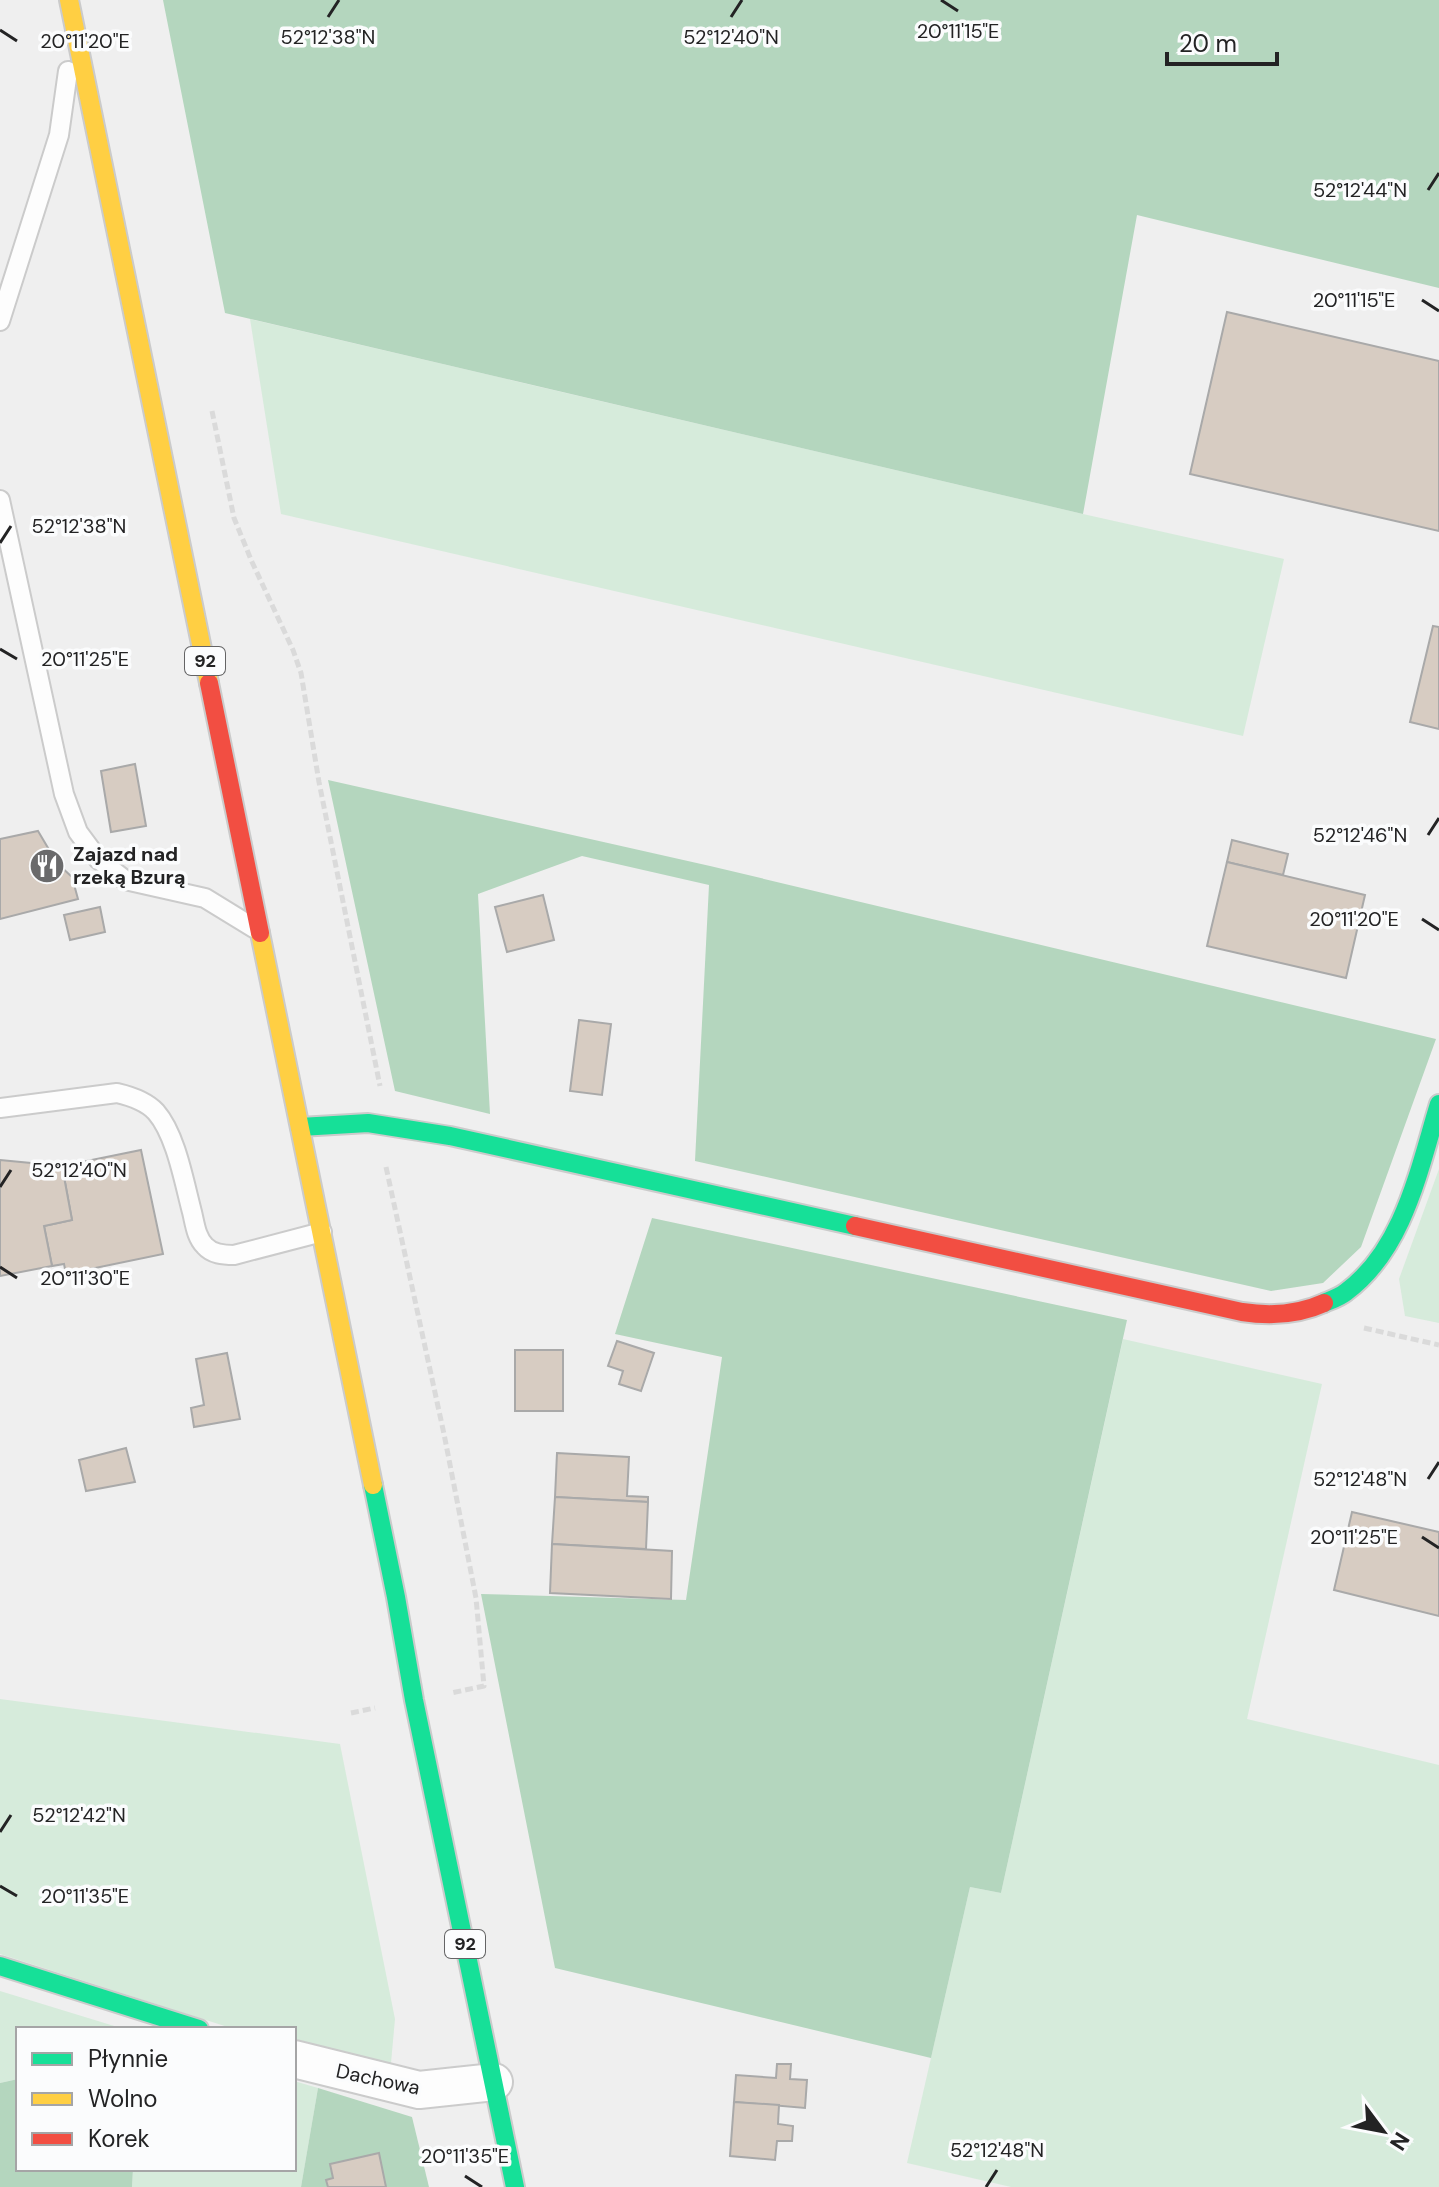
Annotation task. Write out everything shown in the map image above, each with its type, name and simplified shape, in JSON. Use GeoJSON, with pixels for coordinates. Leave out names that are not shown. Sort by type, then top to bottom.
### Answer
{"type":"FeatureCollection","features":[{"type":"Feature","properties":{"kind":"main road","name":"92"},"geometry":{"type":"LineString","coordinates":[[71,6],[515,2187]]}},
{"type":"Feature","properties":{"kind":"main road"},"geometry":{"type":"LineString","coordinates":[[300,1127],[368,1123],[450,1136],[1242,1312],[1272,1315],[1318,1307],[1345,1293],[1383,1254],[1401,1223],[1439,1104]]}},
{"type":"Feature","properties":{"kind":"main road"},"geometry":{"type":"LineString","coordinates":[[0,1966],[193,2027]]}},
{"type":"Feature","properties":{"kind":"street","name":"Dachowa"},"geometry":{"type":"LineString","coordinates":[[302,2061],[419,2090],[494,2082]]}},
{"type":"Feature","properties":{"kind":"lane"},"geometry":{"type":"LineString","coordinates":[[0,321],[59,135],[67,87],[71,6]]}},
{"type":"Feature","properties":{"kind":"lane"},"geometry":{"type":"LineString","coordinates":[[0,500],[64,794],[78,832],[98,859],[125,880],[205,898],[259,932]]}},
{"type":"Feature","properties":{"kind":"lane"},"geometry":{"type":"LineString","coordinates":[[0,1108],[117,1093],[135,1097],[155,1110],[165,1126],[175,1150],[198,1236],[207,1249],[221,1255],[234,1255],[322,1232]]}},
{"type":"Feature","properties":{"kind":"green space"},"geometry":{"type":"Polygon","coordinates":[[[163,0],[1439,0],[1439,288],[1137,215],[1083,514],[225,313],[163,0]]]}},
{"type":"Feature","properties":{"kind":"green space"},"geometry":{"type":"Polygon","coordinates":[[[250,319],[1284,559],[1243,736],[281,514],[250,319]]]}},
{"type":"Feature","properties":{"kind":"green space"},"geometry":{"type":"Polygon","coordinates":[[[328,780],[710,866],[1436,1039],[1361,1247],[1323,1283],[1271,1291],[695,1161],[709,885],[582,856],[478,894],[490,1114],[395,1091],[328,780]]]}},
{"type":"Feature","properties":{"kind":"green space"},"geometry":{"type":"Polygon","coordinates":[[[1439,1169],[1439,1323],[1405,1316],[1399,1279],[1439,1169]]]}},
{"type":"Feature","properties":{"kind":"green space"},"geometry":{"type":"Polygon","coordinates":[[[652,1218],[1127,1320],[1001,1893],[970,1887],[931,2058],[555,1968],[481,1594],[686,1600],[722,1357],[615,1334],[652,1218]]]}},
{"type":"Feature","properties":{"kind":"green space"},"geometry":{"type":"Polygon","coordinates":[[[1123,1339],[1322,1384],[1247,1719],[1439,1765],[1439,2187],[1011,2187],[907,2163],[970,1887],[1001,1893],[1123,1339]]]}},
{"type":"Feature","properties":{"kind":"green space"},"geometry":{"type":"Polygon","coordinates":[[[0,1699],[340,1744],[395,2019],[391,2063],[299,2050],[296,2049],[296,2027],[228,2027],[0,1954],[0,1699]]]}},
{"type":"Feature","properties":{"kind":"green space"},"geometry":{"type":"Polygon","coordinates":[[[0,1991],[117,2027],[16,2027],[16,2079],[0,2083],[0,1991]]]}},
{"type":"Feature","properties":{"kind":"green space"},"geometry":{"type":"Polygon","coordinates":[[[16,2079],[16,2171],[133,2171],[132,2187],[0,2187],[0,2083],[16,2079]]]}},
{"type":"Feature","properties":{"kind":"green space"},"geometry":{"type":"Polygon","coordinates":[[[296,2082],[318,2088],[301,2187],[132,2187],[133,2171],[296,2171],[296,2082]]]}},
{"type":"Feature","properties":{"kind":"green space"},"geometry":{"type":"Polygon","coordinates":[[[318,2088],[412,2117],[429,2187],[301,2187],[318,2088]]]}},
{"type":"Feature","properties":{"kind":"building"},"geometry":{"type":"Polygon","coordinates":[[[1227,312],[1439,361],[1439,531],[1190,474],[1227,312]]]}},
{"type":"Feature","properties":{"kind":"building"},"geometry":{"type":"Polygon","coordinates":[[[1433,626],[1439,627],[1439,729],[1410,722],[1433,626]]]}},
{"type":"Feature","properties":{"kind":"building"},"geometry":{"type":"Polygon","coordinates":[[[135,764],[146,826],[111,832],[101,771],[135,764]]]}},
{"type":"Feature","properties":{"kind":"building"},"geometry":{"type":"Polygon","coordinates":[[[38,831],[57,863],[72,877],[78,899],[0,919],[0,839],[38,831]]]}},
{"type":"Feature","properties":{"kind":"building"},"geometry":{"type":"Polygon","coordinates":[[[1232,840],[1288,854],[1283,875],[1227,862],[1232,840]]]}},
{"type":"Feature","properties":{"kind":"building"},"geometry":{"type":"Polygon","coordinates":[[[1227,862],[1365,895],[1346,978],[1207,946],[1227,862]]]}},
{"type":"Feature","properties":{"kind":"building"},"geometry":{"type":"Polygon","coordinates":[[[543,895],[554,940],[507,952],[495,907],[543,895]]]}},
{"type":"Feature","properties":{"kind":"building"},"geometry":{"type":"Polygon","coordinates":[[[100,907],[105,932],[70,940],[64,915],[100,907]]]}},
{"type":"Feature","properties":{"kind":"building"},"geometry":{"type":"Polygon","coordinates":[[[579,1020],[611,1024],[602,1095],[570,1091],[579,1020]]]}},
{"type":"Feature","properties":{"kind":"building"},"geometry":{"type":"Polygon","coordinates":[[[141,1150],[163,1254],[66,1274],[64,1264],[52,1266],[44,1226],[72,1220],[62,1166],[141,1150]]]}},
{"type":"Feature","properties":{"kind":"building"},"geometry":{"type":"Polygon","coordinates":[[[0,1160],[62,1166],[72,1220],[44,1226],[52,1266],[0,1276],[0,1160]]]}},
{"type":"Feature","properties":{"kind":"building"},"geometry":{"type":"Polygon","coordinates":[[[617,1341],[654,1353],[641,1391],[619,1384],[623,1371],[608,1366],[617,1341]]]}},
{"type":"Feature","properties":{"kind":"building"},"geometry":{"type":"Polygon","coordinates":[[[515,1350],[563,1350],[563,1411],[515,1411],[515,1350]]]}},
{"type":"Feature","properties":{"kind":"building"},"geometry":{"type":"Polygon","coordinates":[[[227,1353],[240,1419],[194,1427],[191,1408],[204,1405],[196,1359],[227,1353]]]}},
{"type":"Feature","properties":{"kind":"building"},"geometry":{"type":"Polygon","coordinates":[[[126,1448],[135,1482],[86,1491],[79,1460],[126,1448]]]}},
{"type":"Feature","properties":{"kind":"building"},"geometry":{"type":"Polygon","coordinates":[[[557,1453],[629,1457],[627,1496],[648,1497],[648,1502],[555,1497],[557,1453]]]}},
{"type":"Feature","properties":{"kind":"building"},"geometry":{"type":"Polygon","coordinates":[[[555,1497],[648,1502],[646,1549],[552,1544],[555,1497]]]}},
{"type":"Feature","properties":{"kind":"building"},"geometry":{"type":"Polygon","coordinates":[[[1352,1512],[1439,1532],[1439,1616],[1334,1590],[1352,1512]]]}},
{"type":"Feature","properties":{"kind":"building"},"geometry":{"type":"Polygon","coordinates":[[[552,1544],[672,1551],[671,1599],[550,1593],[552,1544]]]}},
{"type":"Feature","properties":{"kind":"building"},"geometry":{"type":"Polygon","coordinates":[[[777,2064],[791,2064],[790,2079],[807,2080],[805,2108],[734,2102],[736,2075],[776,2078],[777,2064]]]}},
{"type":"Feature","properties":{"kind":"building"},"geometry":{"type":"Polygon","coordinates":[[[734,2102],[779,2105],[778,2124],[793,2126],[792,2141],[777,2141],[775,2160],[730,2156],[734,2102]]]}},
{"type":"Feature","properties":{"kind":"building"},"geometry":{"type":"Polygon","coordinates":[[[379,2153],[386,2187],[328,2187],[326,2180],[333,2178],[330,2164],[379,2153]]]}},
{"type":"Feature","properties":{"kind":"traffic: fast"},"geometry":{"type":"LineString","coordinates":[[1324,1303],[1344,1294],[1366,1274],[1396,1231],[1416,1181],[1439,1104]]}},
{"type":"Feature","properties":{"kind":"traffic: fast"},"geometry":{"type":"LineString","coordinates":[[300,1127],[368,1123],[450,1136],[855,1226]]}},
{"type":"Feature","properties":{"kind":"traffic: fast"},"geometry":{"type":"LineString","coordinates":[[373,1485],[414,1700],[515,2187]]}},
{"type":"Feature","properties":{"kind":"traffic: fast"},"geometry":{"type":"LineString","coordinates":[[0,1966],[193,2027]]}},
{"type":"Feature","properties":{"kind":"traffic: slow"},"geometry":{"type":"LineString","coordinates":[[69,0],[209,683]]}},
{"type":"Feature","properties":{"kind":"traffic: slow"},"geometry":{"type":"LineString","coordinates":[[260,933],[373,1485]]}},
{"type":"Feature","properties":{"kind":"traffic: jam"},"geometry":{"type":"LineString","coordinates":[[209,683],[260,933]]}},
{"type":"Feature","properties":{"kind":"traffic: jam"},"geometry":{"type":"LineString","coordinates":[[855,1226],[1242,1312],[1283,1314],[1324,1303]]}},
{"type":"Feature","properties":{"kind":"place","name":"Zajazd nad rzeką Bzurą"},"geometry":{"type":"Point","coordinates":[47,866]}}]}
